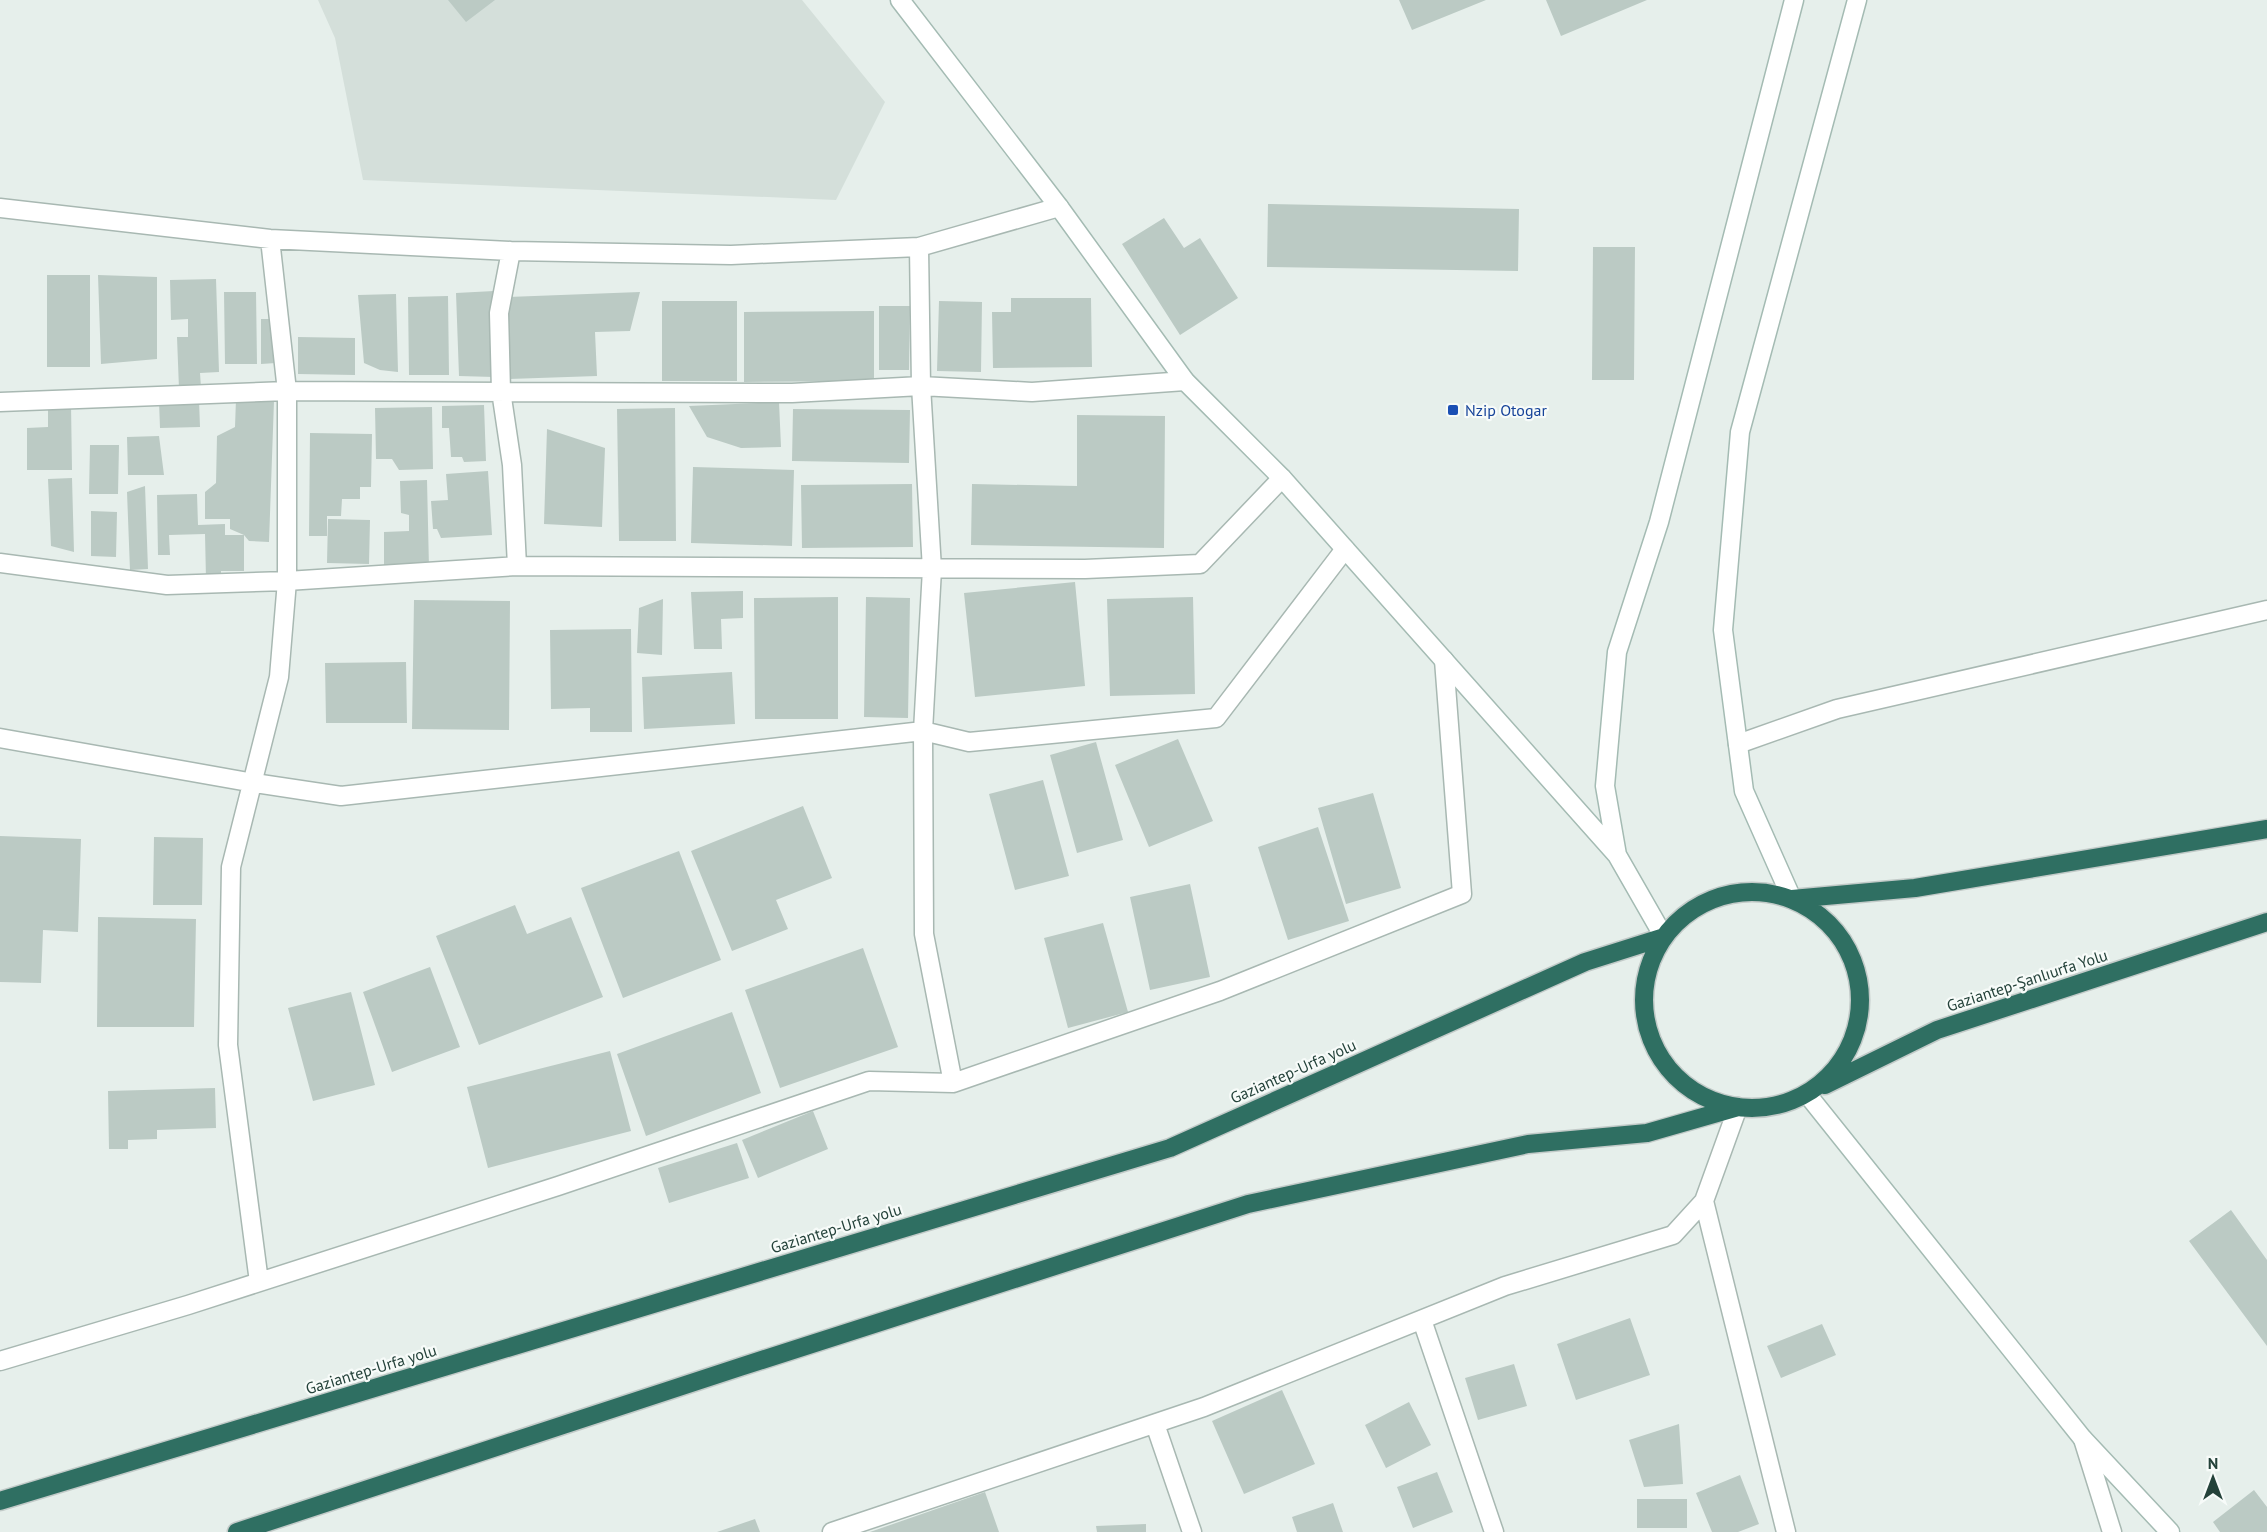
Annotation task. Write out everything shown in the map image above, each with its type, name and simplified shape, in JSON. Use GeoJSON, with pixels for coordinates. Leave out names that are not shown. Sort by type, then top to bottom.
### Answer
{"type":"FeatureCollection","features":[{"type":"Feature","properties":{"kind":"highway"},"geometry":{"type":"LineString","coordinates":[[1792,899],[1915,888],[2267,829]]}},
{"type":"Feature","properties":{"kind":"highway"},"geometry":{"type":"LineString","coordinates":[[237,1532],[751,1363],[1248,1204],[1528,1144],[1647,1133],[1738,1107],[1775,1106],[1807,1094],[1834,1072],[1853,1043],[1861,1009],[1858,974],[1845,942],[1822,916],[1792,899],[1758,891],[1724,895],[1690,911],[1664,937],[1647,970],[1644,1007],[1652,1043],[1673,1074],[1702,1097],[1738,1107]]}},
{"type":"Feature","properties":{"kind":"highway","name":"Gaziantep-Şanlıurfa Yolu"},"geometry":{"type":"LineString","coordinates":[[1807,1094],[1937,1030],[2267,922]]}},
{"type":"Feature","properties":{"kind":"highway","name":"Gaziantep-Urfa yolu"},"geometry":{"type":"LineString","coordinates":[[0,1502],[1170,1148],[1585,962],[1664,937]]}},
{"type":"Feature","properties":{"kind":"street"},"geometry":{"type":"LineString","coordinates":[[1617,855],[1605,786],[1617,652],[1659,522],[1794,0]]}},
{"type":"Feature","properties":{"kind":"street"},"geometry":{"type":"LineString","coordinates":[[1792,899],[1744,791],[1723,630],[1740,432],[1857,0]]}},
{"type":"Feature","properties":{"kind":"street"},"geometry":{"type":"LineString","coordinates":[[905,4],[1059,207],[1185,381],[1282,478],[1617,855],[1664,937]]}},
{"type":"Feature","properties":{"kind":"street"},"geometry":{"type":"LineString","coordinates":[[0,208],[270,239],[511,251],[731,255],[918,248],[1059,207]]}},
{"type":"Feature","properties":{"kind":"street"},"geometry":{"type":"LineString","coordinates":[[259,1282],[228,1045],[231,867],[279,677],[287,581],[287,391],[270,239]]}},
{"type":"Feature","properties":{"kind":"street"},"geometry":{"type":"LineString","coordinates":[[918,248],[921,386],[932,569],[923,731],[924,934],[953,1083]]}},
{"type":"Feature","properties":{"kind":"street"},"geometry":{"type":"LineString","coordinates":[[511,251],[499,314],[501,391],[512,465],[517,566]]}},
{"type":"Feature","properties":{"kind":"street"},"geometry":{"type":"LineString","coordinates":[[0,402],[287,391],[792,393],[921,386],[1032,392],[1185,381]]}},
{"type":"Feature","properties":{"kind":"street"},"geometry":{"type":"LineString","coordinates":[[0,563],[167,585],[287,581],[517,566],[1085,570],[1200,564],[1282,478]]}},
{"type":"Feature","properties":{"kind":"street"},"geometry":{"type":"LineString","coordinates":[[0,738],[341,796],[923,731],[969,742],[1216,718],[1345,549]]}},
{"type":"Feature","properties":{"kind":"street"},"geometry":{"type":"LineString","coordinates":[[1738,744],[1837,709],[2267,610]]}},
{"type":"Feature","properties":{"kind":"street"},"geometry":{"type":"LineString","coordinates":[[0,1361],[259,1282],[558,1186],[869,1081],[953,1083],[1220,991],[1462,894],[1443,660]]}},
{"type":"Feature","properties":{"kind":"street"},"geometry":{"type":"LineString","coordinates":[[1807,1094],[2083,1438],[2170,1532]]}},
{"type":"Feature","properties":{"kind":"street"},"geometry":{"type":"LineString","coordinates":[[832,1532],[1204,1407],[1505,1286],[1673,1235],[1704,1201],[1738,1107]]}},
{"type":"Feature","properties":{"kind":"street"},"geometry":{"type":"LineString","coordinates":[[1704,1201],[1786,1532]]}},
{"type":"Feature","properties":{"kind":"street"},"geometry":{"type":"LineString","coordinates":[[1422,1320],[1494,1532]]}},
{"type":"Feature","properties":{"kind":"street"},"geometry":{"type":"LineString","coordinates":[[1155,1424],[1192,1532]]}},
{"type":"Feature","properties":{"kind":"street"},"geometry":{"type":"LineString","coordinates":[[2083,1438],[2112,1532]]}},
{"type":"Feature","properties":{"kind":"shaded area"},"geometry":{"type":"Polygon","coordinates":[[[318,0],[802,0],[885,102],[836,200],[363,180],[335,38],[318,0]]]}},
{"type":"Feature","properties":{"kind":"building"},"geometry":{"type":"Polygon","coordinates":[[[448,0],[495,0],[466,22],[448,0]]]}},
{"type":"Feature","properties":{"kind":"building"},"geometry":{"type":"Polygon","coordinates":[[[1399,0],[1486,0],[1412,30],[1399,0]]]}},
{"type":"Feature","properties":{"kind":"building"},"geometry":{"type":"Polygon","coordinates":[[[1546,0],[1647,0],[1561,36],[1546,0]]]}},
{"type":"Feature","properties":{"kind":"building"},"geometry":{"type":"Polygon","coordinates":[[[1268,204],[1519,209],[1518,271],[1267,267],[1268,204]]]}},
{"type":"Feature","properties":{"kind":"building"},"geometry":{"type":"Polygon","coordinates":[[[1164,218],[1184,248],[1200,238],[1238,298],[1180,335],[1122,244],[1164,218]]]}},
{"type":"Feature","properties":{"kind":"building"},"geometry":{"type":"Polygon","coordinates":[[[1593,247],[1635,247],[1634,380],[1592,380],[1593,247]]]}},
{"type":"Feature","properties":{"kind":"building"},"geometry":{"type":"Polygon","coordinates":[[[47,275],[90,275],[90,367],[47,367],[47,275]]]}},
{"type":"Feature","properties":{"kind":"building"},"geometry":{"type":"Polygon","coordinates":[[[98,275],[157,277],[157,359],[101,364],[98,275]]]}},
{"type":"Feature","properties":{"kind":"building"},"geometry":{"type":"Polygon","coordinates":[[[216,279],[219,372],[200,373],[201,388],[179,389],[177,337],[188,337],[188,319],[171,320],[170,280],[216,279]]]}},
{"type":"Feature","properties":{"kind":"building"},"geometry":{"type":"Polygon","coordinates":[[[494,291],[494,377],[459,376],[456,293],[494,291]]]}},
{"type":"Feature","properties":{"kind":"building"},"geometry":{"type":"Polygon","coordinates":[[[224,292],[256,292],[257,364],[225,364],[224,292]]]}},
{"type":"Feature","properties":{"kind":"building"},"geometry":{"type":"Polygon","coordinates":[[[640,292],[630,331],[595,332],[597,376],[509,379],[506,297],[640,292]]]}},
{"type":"Feature","properties":{"kind":"building"},"geometry":{"type":"Polygon","coordinates":[[[396,294],[398,372],[380,370],[364,363],[358,295],[396,294]]]}},
{"type":"Feature","properties":{"kind":"building"},"geometry":{"type":"Polygon","coordinates":[[[448,296],[449,375],[409,375],[408,297],[448,296]]]}},
{"type":"Feature","properties":{"kind":"building"},"geometry":{"type":"Polygon","coordinates":[[[1011,298],[1091,298],[1092,367],[993,368],[992,312],[1011,312],[1011,298]]]}},
{"type":"Feature","properties":{"kind":"building"},"geometry":{"type":"Polygon","coordinates":[[[662,301],[737,301],[737,381],[662,381],[662,301]]]}},
{"type":"Feature","properties":{"kind":"building"},"geometry":{"type":"Polygon","coordinates":[[[939,301],[982,302],[981,372],[937,371],[939,301]]]}},
{"type":"Feature","properties":{"kind":"building"},"geometry":{"type":"Polygon","coordinates":[[[879,306],[910,306],[909,370],[879,370],[879,306]]]}},
{"type":"Feature","properties":{"kind":"building"},"geometry":{"type":"Polygon","coordinates":[[[874,311],[874,381],[744,382],[744,312],[874,311]]]}},
{"type":"Feature","properties":{"kind":"building"},"geometry":{"type":"Polygon","coordinates":[[[261,319],[276,319],[276,363],[261,364],[261,319]]]}},
{"type":"Feature","properties":{"kind":"building"},"geometry":{"type":"Polygon","coordinates":[[[298,337],[355,338],[355,375],[298,374],[298,337]]]}},
{"type":"Feature","properties":{"kind":"building"},"geometry":{"type":"Polygon","coordinates":[[[236,399],[274,401],[269,542],[249,541],[244,535],[230,529],[230,519],[205,519],[205,492],[216,483],[217,436],[235,427],[236,399]]]}},
{"type":"Feature","properties":{"kind":"building"},"geometry":{"type":"Polygon","coordinates":[[[199,400],[200,427],[160,428],[159,401],[199,400]]]}},
{"type":"Feature","properties":{"kind":"building"},"geometry":{"type":"Polygon","coordinates":[[[779,402],[781,447],[741,448],[707,437],[689,406],[779,402]]]}},
{"type":"Feature","properties":{"kind":"building"},"geometry":{"type":"Polygon","coordinates":[[[71,404],[72,470],[27,470],[27,428],[48,427],[48,405],[71,404]]]}},
{"type":"Feature","properties":{"kind":"building"},"geometry":{"type":"Polygon","coordinates":[[[484,405],[486,461],[464,462],[462,457],[451,457],[449,428],[442,428],[442,406],[484,405]]]}},
{"type":"Feature","properties":{"kind":"building"},"geometry":{"type":"Polygon","coordinates":[[[432,407],[433,469],[399,470],[392,459],[376,459],[375,408],[432,407]]]}},
{"type":"Feature","properties":{"kind":"building"},"geometry":{"type":"Polygon","coordinates":[[[675,408],[676,541],[619,541],[617,409],[675,408]]]}},
{"type":"Feature","properties":{"kind":"building"},"geometry":{"type":"Polygon","coordinates":[[[793,409],[910,410],[909,463],[792,461],[793,409]]]}},
{"type":"Feature","properties":{"kind":"building"},"geometry":{"type":"Polygon","coordinates":[[[1077,415],[1165,416],[1164,548],[971,545],[972,484],[1077,486],[1077,415]]]}},
{"type":"Feature","properties":{"kind":"building"},"geometry":{"type":"Polygon","coordinates":[[[547,429],[605,448],[602,527],[544,524],[547,429]]]}},
{"type":"Feature","properties":{"kind":"building"},"geometry":{"type":"Polygon","coordinates":[[[310,433],[372,434],[371,487],[360,487],[360,499],[342,499],[341,516],[327,516],[327,536],[309,536],[310,433]]]}},
{"type":"Feature","properties":{"kind":"building"},"geometry":{"type":"Polygon","coordinates":[[[159,436],[164,475],[128,475],[127,437],[159,436]]]}},
{"type":"Feature","properties":{"kind":"building"},"geometry":{"type":"Polygon","coordinates":[[[90,445],[119,445],[118,494],[89,494],[90,445]]]}},
{"type":"Feature","properties":{"kind":"building"},"geometry":{"type":"Polygon","coordinates":[[[693,467],[794,470],[792,546],[691,543],[693,467]]]}},
{"type":"Feature","properties":{"kind":"building"},"geometry":{"type":"Polygon","coordinates":[[[488,471],[492,535],[441,538],[437,529],[433,529],[431,501],[448,500],[446,474],[488,471]]]}},
{"type":"Feature","properties":{"kind":"building"},"geometry":{"type":"Polygon","coordinates":[[[72,478],[74,552],[51,546],[48,479],[72,478]]]}},
{"type":"Feature","properties":{"kind":"building"},"geometry":{"type":"Polygon","coordinates":[[[427,480],[429,568],[384,569],[384,532],[409,531],[409,515],[401,513],[400,481],[427,480]]]}},
{"type":"Feature","properties":{"kind":"building"},"geometry":{"type":"Polygon","coordinates":[[[912,484],[913,547],[802,548],[801,485],[912,484]]]}},
{"type":"Feature","properties":{"kind":"building"},"geometry":{"type":"Polygon","coordinates":[[[145,486],[148,569],[130,570],[127,492],[145,486]]]}},
{"type":"Feature","properties":{"kind":"building"},"geometry":{"type":"Polygon","coordinates":[[[197,494],[198,525],[225,524],[225,535],[244,535],[244,571],[221,571],[221,579],[206,579],[205,534],[169,535],[170,555],[158,555],[157,495],[197,494]]]}},
{"type":"Feature","properties":{"kind":"building"},"geometry":{"type":"Polygon","coordinates":[[[91,511],[117,512],[116,557],[91,556],[91,511]]]}},
{"type":"Feature","properties":{"kind":"building"},"geometry":{"type":"Polygon","coordinates":[[[328,519],[370,520],[369,564],[327,563],[328,519]]]}},
{"type":"Feature","properties":{"kind":"building"},"geometry":{"type":"Polygon","coordinates":[[[1075,582],[1085,686],[975,697],[964,593],[1075,582]]]}},
{"type":"Feature","properties":{"kind":"building"},"geometry":{"type":"Polygon","coordinates":[[[743,591],[743,618],[721,619],[722,649],[694,649],[691,592],[743,591]]]}},
{"type":"Feature","properties":{"kind":"building"},"geometry":{"type":"Polygon","coordinates":[[[838,597],[838,719],[755,719],[754,598],[838,597]]]}},
{"type":"Feature","properties":{"kind":"building"},"geometry":{"type":"Polygon","coordinates":[[[866,597],[910,598],[908,718],[864,717],[866,597]]]}},
{"type":"Feature","properties":{"kind":"building"},"geometry":{"type":"Polygon","coordinates":[[[1193,597],[1195,694],[1110,696],[1107,599],[1193,597]]]}},
{"type":"Feature","properties":{"kind":"building"},"geometry":{"type":"Polygon","coordinates":[[[663,599],[662,655],[637,653],[639,608],[663,599]]]}},
{"type":"Feature","properties":{"kind":"building"},"geometry":{"type":"Polygon","coordinates":[[[414,600],[510,601],[509,730],[412,729],[414,600]]]}},
{"type":"Feature","properties":{"kind":"building"},"geometry":{"type":"Polygon","coordinates":[[[631,629],[632,732],[590,732],[590,708],[551,709],[550,630],[631,629]]]}},
{"type":"Feature","properties":{"kind":"building"},"geometry":{"type":"Polygon","coordinates":[[[406,662],[407,723],[326,723],[325,663],[406,662]]]}},
{"type":"Feature","properties":{"kind":"building"},"geometry":{"type":"Polygon","coordinates":[[[732,672],[735,724],[644,729],[642,677],[732,672]]]}},
{"type":"Feature","properties":{"kind":"building"},"geometry":{"type":"Polygon","coordinates":[[[1178,739],[1213,821],[1149,847],[1115,765],[1178,739]]]}},
{"type":"Feature","properties":{"kind":"building"},"geometry":{"type":"Polygon","coordinates":[[[1096,742],[1123,840],[1077,853],[1050,755],[1096,742]]]}},
{"type":"Feature","properties":{"kind":"building"},"geometry":{"type":"Polygon","coordinates":[[[1043,780],[1069,876],[1015,890],[989,794],[1043,780]]]}},
{"type":"Feature","properties":{"kind":"building"},"geometry":{"type":"Polygon","coordinates":[[[1373,793],[1401,888],[1346,904],[1318,808],[1373,793]]]}},
{"type":"Feature","properties":{"kind":"building"},"geometry":{"type":"Polygon","coordinates":[[[803,806],[832,878],[776,900],[788,929],[732,951],[691,851],[803,806]]]}},
{"type":"Feature","properties":{"kind":"building"},"geometry":{"type":"Polygon","coordinates":[[[1318,827],[1349,921],[1288,940],[1258,847],[1318,827]]]}},
{"type":"Feature","properties":{"kind":"building"},"geometry":{"type":"Polygon","coordinates":[[[0,836],[81,839],[78,932],[43,930],[41,983],[0,982],[0,836]]]}},
{"type":"Feature","properties":{"kind":"building"},"geometry":{"type":"Polygon","coordinates":[[[154,837],[203,838],[202,905],[153,905],[154,837]]]}},
{"type":"Feature","properties":{"kind":"building"},"geometry":{"type":"Polygon","coordinates":[[[679,851],[721,960],[623,998],[581,888],[679,851]]]}},
{"type":"Feature","properties":{"kind":"building"},"geometry":{"type":"Polygon","coordinates":[[[1190,884],[1210,977],[1150,990],[1130,897],[1190,884]]]}},
{"type":"Feature","properties":{"kind":"building"},"geometry":{"type":"Polygon","coordinates":[[[515,905],[527,934],[571,917],[603,997],[479,1045],[436,936],[515,905]]]}},
{"type":"Feature","properties":{"kind":"building"},"geometry":{"type":"Polygon","coordinates":[[[98,917],[196,919],[194,1027],[97,1027],[98,917]]]}},
{"type":"Feature","properties":{"kind":"building"},"geometry":{"type":"Polygon","coordinates":[[[1103,923],[1128,1012],[1068,1028],[1044,938],[1103,923]]]}},
{"type":"Feature","properties":{"kind":"building"},"geometry":{"type":"Polygon","coordinates":[[[863,948],[898,1047],[780,1088],[745,990],[863,948]]]}},
{"type":"Feature","properties":{"kind":"building"},"geometry":{"type":"Polygon","coordinates":[[[430,967],[460,1047],[392,1072],[363,992],[430,967]]]}},
{"type":"Feature","properties":{"kind":"building"},"geometry":{"type":"Polygon","coordinates":[[[351,992],[375,1085],[313,1101],[288,1008],[351,992]]]}},
{"type":"Feature","properties":{"kind":"building"},"geometry":{"type":"Polygon","coordinates":[[[732,1012],[761,1093],[646,1136],[617,1054],[732,1012]]]}},
{"type":"Feature","properties":{"kind":"building"},"geometry":{"type":"Polygon","coordinates":[[[610,1051],[631,1131],[488,1168],[467,1087],[610,1051]]]}},
{"type":"Feature","properties":{"kind":"building"},"geometry":{"type":"Polygon","coordinates":[[[215,1088],[216,1128],[157,1130],[157,1139],[128,1140],[128,1149],[109,1149],[108,1091],[215,1088]]]}},
{"type":"Feature","properties":{"kind":"building"},"geometry":{"type":"Polygon","coordinates":[[[813,1111],[828,1149],[758,1178],[742,1140],[813,1111]]]}},
{"type":"Feature","properties":{"kind":"building"},"geometry":{"type":"Polygon","coordinates":[[[737,1143],[749,1178],[669,1203],[658,1168],[737,1143]]]}},
{"type":"Feature","properties":{"kind":"building"},"geometry":{"type":"Polygon","coordinates":[[[2231,1210],[2267,1260],[2267,1346],[2189,1241],[2231,1210]]]}},
{"type":"Feature","properties":{"kind":"building"},"geometry":{"type":"Polygon","coordinates":[[[1630,1318],[1650,1375],[1576,1400],[1557,1344],[1630,1318]]]}},
{"type":"Feature","properties":{"kind":"building"},"geometry":{"type":"Polygon","coordinates":[[[1822,1324],[1836,1355],[1781,1378],[1767,1346],[1822,1324]]]}},
{"type":"Feature","properties":{"kind":"building"},"geometry":{"type":"Polygon","coordinates":[[[1514,1364],[1527,1406],[1478,1420],[1465,1378],[1514,1364]]]}},
{"type":"Feature","properties":{"kind":"building"},"geometry":{"type":"Polygon","coordinates":[[[1282,1390],[1315,1464],[1244,1494],[1212,1421],[1282,1390]]]}},
{"type":"Feature","properties":{"kind":"building"},"geometry":{"type":"Polygon","coordinates":[[[1409,1402],[1431,1445],[1386,1468],[1365,1425],[1409,1402]]]}},
{"type":"Feature","properties":{"kind":"building"},"geometry":{"type":"Polygon","coordinates":[[[1679,1424],[1683,1484],[1644,1487],[1629,1440],[1679,1424]]]}},
{"type":"Feature","properties":{"kind":"building"},"geometry":{"type":"Polygon","coordinates":[[[1437,1472],[1453,1512],[1413,1528],[1397,1487],[1437,1472]]]}},
{"type":"Feature","properties":{"kind":"building"},"geometry":{"type":"Polygon","coordinates":[[[1740,1475],[1759,1524],[1738,1532],[1712,1532],[1696,1493],[1740,1475]]]}},
{"type":"Feature","properties":{"kind":"building"},"geometry":{"type":"Polygon","coordinates":[[[2254,1490],[2267,1507],[2267,1532],[2220,1532],[2213,1522],[2254,1490]]]}},
{"type":"Feature","properties":{"kind":"building"},"geometry":{"type":"Polygon","coordinates":[[[985,1492],[999,1532],[870,1532],[985,1492]]]}},
{"type":"Feature","properties":{"kind":"building"},"geometry":{"type":"Polygon","coordinates":[[[1637,1499],[1687,1499],[1687,1528],[1637,1528],[1637,1499]]]}},
{"type":"Feature","properties":{"kind":"building"},"geometry":{"type":"Polygon","coordinates":[[[1333,1503],[1343,1532],[1297,1532],[1292,1517],[1333,1503]]]}},
{"type":"Feature","properties":{"kind":"building"},"geometry":{"type":"Polygon","coordinates":[[[755,1519],[760,1532],[717,1532],[755,1519]]]}},
{"type":"Feature","properties":{"kind":"building"},"geometry":{"type":"Polygon","coordinates":[[[1146,1524],[1146,1532],[1097,1532],[1096,1526],[1146,1524]]]}},
{"type":"Feature","properties":{"kind":"place","name":"Nzip Otogar"},"geometry":{"type":"Point","coordinates":[1453,410]}}]}
